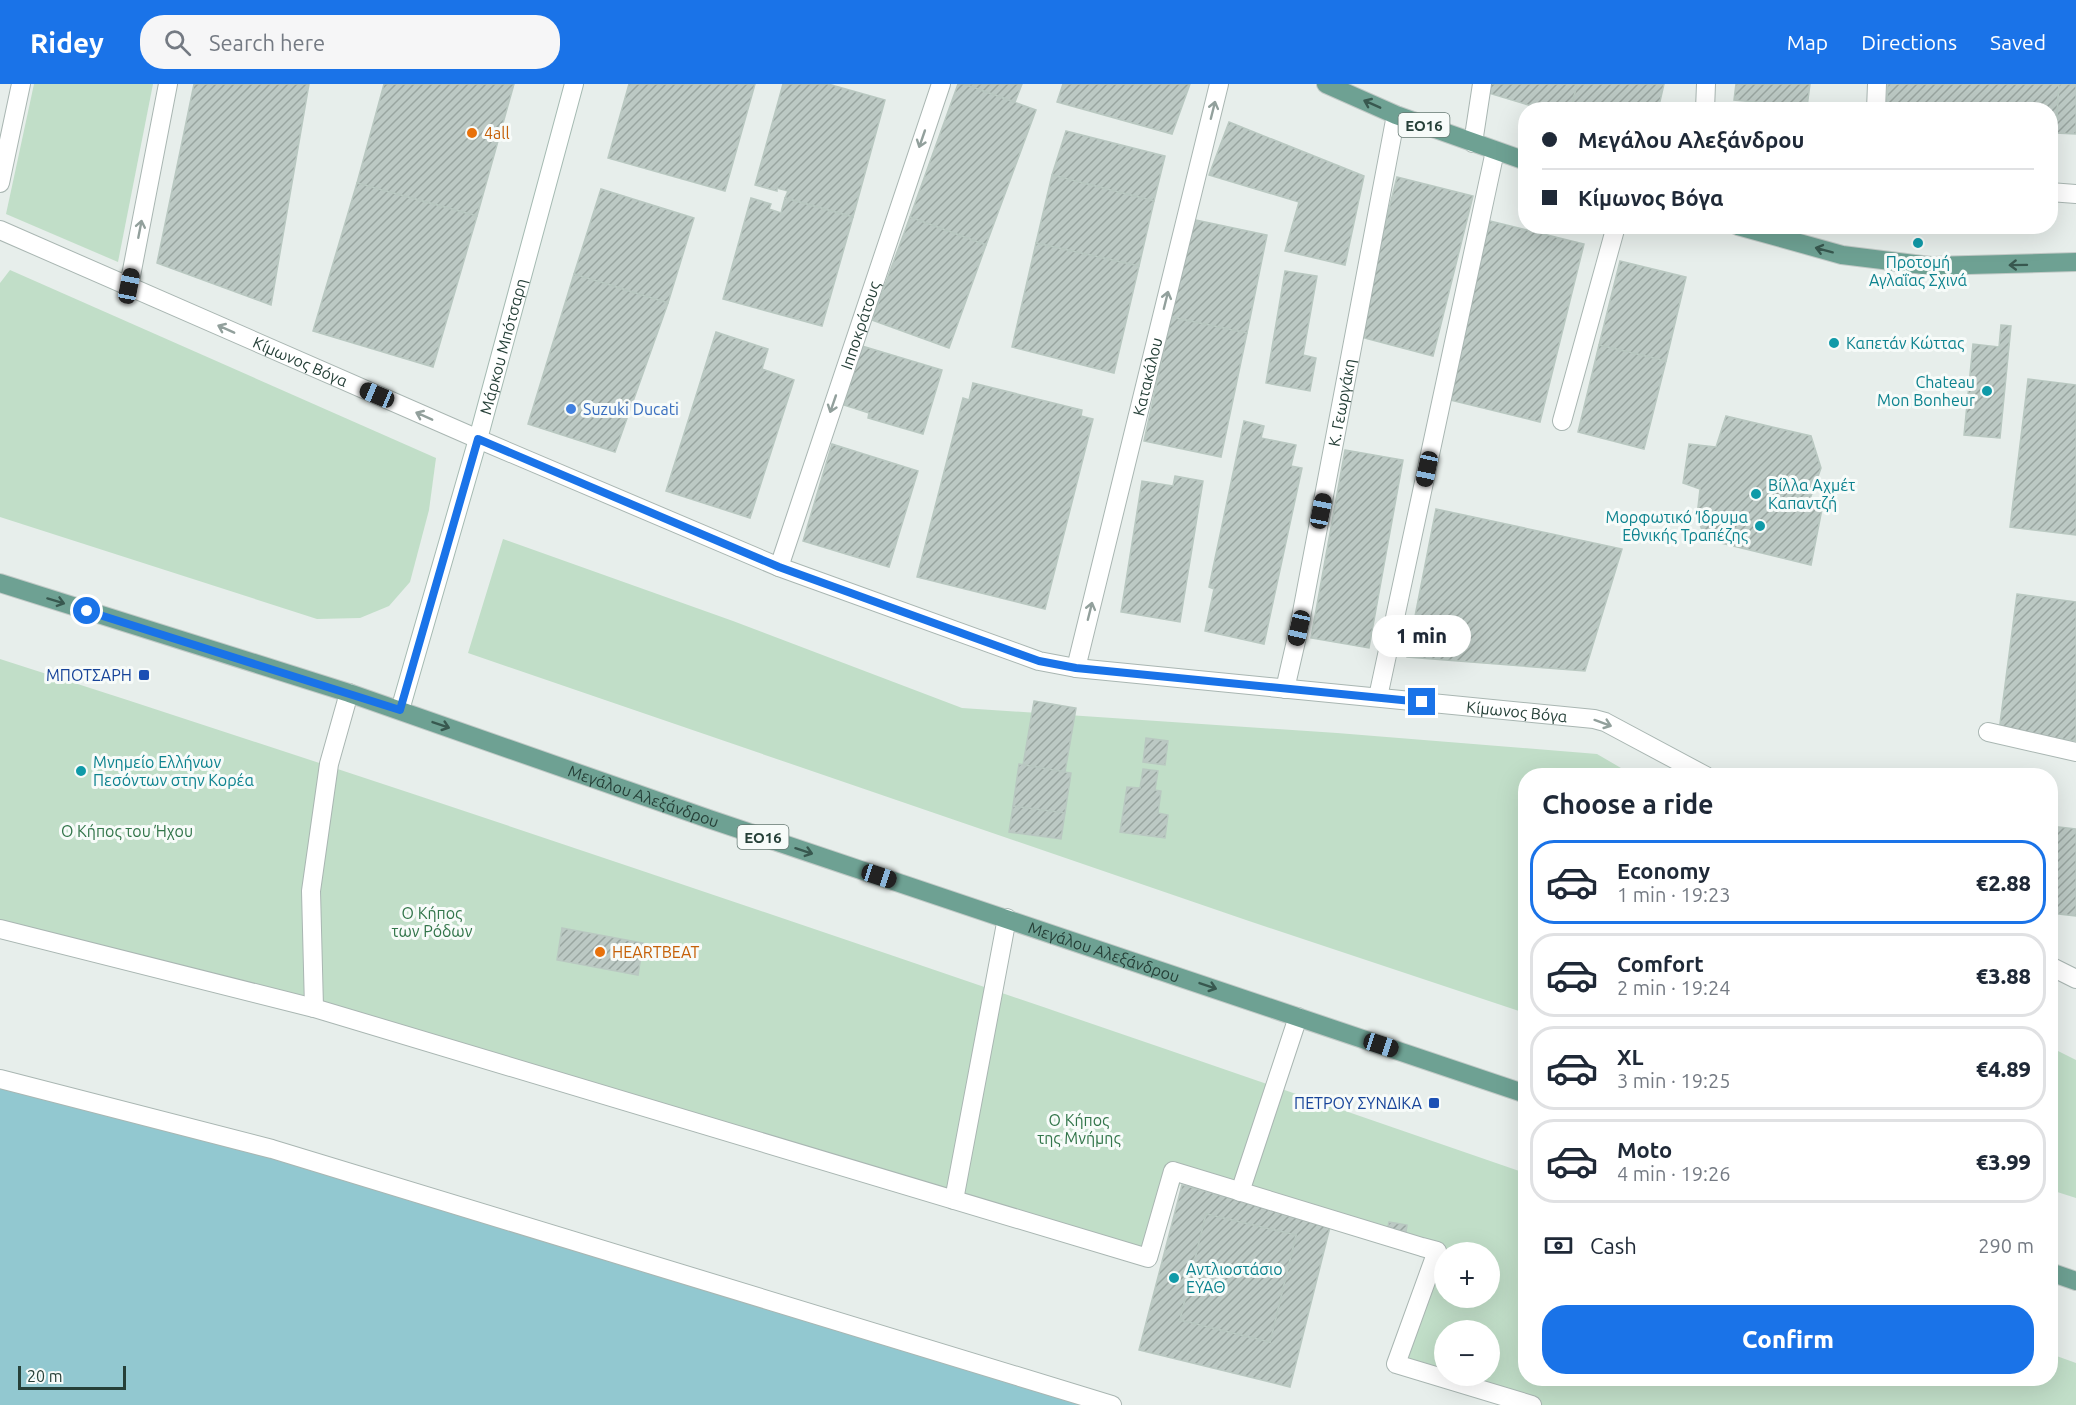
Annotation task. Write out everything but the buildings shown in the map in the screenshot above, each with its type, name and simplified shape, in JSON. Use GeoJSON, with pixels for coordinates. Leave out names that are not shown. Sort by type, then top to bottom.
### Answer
{"type":"FeatureCollection","features":[{"type":"Feature","properties":{"kind":"main road","name":"ΕΟ16"},"geometry":{"type":"LineString","coordinates":[[1326,84],[1396,115],[1518,158]]}},
{"type":"Feature","properties":{"kind":"main road"},"geometry":{"type":"LineString","coordinates":[[1767,234],[1842,255],[1931,266],[2076,262]]}},
{"type":"Feature","properties":{"kind":"main road","name":"Μεγάλου Αλεξάνδρου"},"geometry":{"type":"LineString","coordinates":[[0,583],[400,710],[709,819],[1518,1091]]}},
{"type":"Feature","properties":{"kind":"main road"},"geometry":{"type":"LineString","coordinates":[[2058,1275],[2076,1281]]}},
{"type":"Feature","properties":{"kind":"street"},"geometry":{"type":"LineString","coordinates":[[0,183],[4,145],[21,84]]}},
{"type":"Feature","properties":{"kind":"street"},"geometry":{"type":"LineString","coordinates":[[129,286],[168,84]]}},
{"type":"Feature","properties":{"kind":"street","name":"Μάρκου Μπότσαρη"},"geometry":{"type":"LineString","coordinates":[[400,710],[478,439],[574,84]]}},
{"type":"Feature","properties":{"kind":"street","name":"Ιπποκράτους"},"geometry":{"type":"LineString","coordinates":[[779,567],[941,84]]}},
{"type":"Feature","properties":{"kind":"street","name":"Κατακάλου"},"geometry":{"type":"LineString","coordinates":[[1076,668],[1220,84]]}},
{"type":"Feature","properties":{"kind":"street"},"geometry":{"type":"LineString","coordinates":[[1473,143],[1482,84]]}},
{"type":"Feature","properties":{"kind":"street"},"geometry":{"type":"LineString","coordinates":[[1705,102],[1706,84]]}},
{"type":"Feature","properties":{"kind":"street"},"geometry":{"type":"LineString","coordinates":[[1876,102],[1877,84]]}},
{"type":"Feature","properties":{"kind":"street","name":"Κ. Γεωργάκη"},"geometry":{"type":"LineString","coordinates":[[1285,689],[1299,628],[1396,115]]}},
{"type":"Feature","properties":{"kind":"street"},"geometry":{"type":"LineString","coordinates":[[1378,697],[1495,151]]}},
{"type":"Feature","properties":{"kind":"street"},"geometry":{"type":"LineString","coordinates":[[2058,193],[2076,194]]}},
{"type":"Feature","properties":{"kind":"street","name":"Κίμωνος Βόγα"},"geometry":{"type":"LineString","coordinates":[[0,230],[478,439],[779,567],[1039,661],[1076,668],[1600,720],[1691,768]]}},
{"type":"Feature","properties":{"kind":"street"},"geometry":{"type":"LineString","coordinates":[[1562,421],[1614,234]]}},
{"type":"Feature","properties":{"kind":"street"},"geometry":{"type":"LineString","coordinates":[[314,1008],[311,891],[329,764],[349,693]]}},
{"type":"Feature","properties":{"kind":"street"},"geometry":{"type":"LineString","coordinates":[[1988,732],[2076,752]]}},
{"type":"Feature","properties":{"kind":"street"},"geometry":{"type":"LineString","coordinates":[[954,1200],[1007,918]]}},
{"type":"Feature","properties":{"kind":"street"},"geometry":{"type":"LineString","coordinates":[[0,929],[314,1008],[1148,1258],[1173,1171],[1437,1251],[1396,1365],[1532,1405]]}},
{"type":"Feature","properties":{"kind":"street"},"geometry":{"type":"LineString","coordinates":[[2058,970],[2076,979]]}},
{"type":"Feature","properties":{"kind":"street"},"geometry":{"type":"LineString","coordinates":[[1240,1192],[1298,1017]]}},
{"type":"Feature","properties":{"kind":"street"},"geometry":{"type":"LineString","coordinates":[[0,1079],[272,1149],[1112,1405]]}},
{"type":"Feature","properties":{"kind":"green space"},"geometry":{"type":"Polygon","coordinates":[[[34,84],[153,84],[118,262],[6,214],[34,84]]]}},
{"type":"Feature","properties":{"kind":"green space"},"geometry":{"type":"Polygon","coordinates":[[[10,270],[436,458],[429,510],[410,582],[389,606],[360,618],[317,619],[0,517],[0,283],[10,270]]]}},
{"type":"Feature","properties":{"kind":"green space"},"geometry":{"type":"Polygon","coordinates":[[[503,539],[733,621],[962,708],[1337,733],[1597,754],[1621,768],[1518,768],[1518,1011],[1246,920],[468,653],[503,539]]]}},
{"type":"Feature","properties":{"kind":"green space"},"geometry":{"type":"Polygon","coordinates":[[[0,659],[573,848],[1518,1171],[1518,1386],[2058,1386],[2058,1357],[2076,1363],[2076,1405],[1532,1405],[1469,1386],[1500,1386],[1500,1320],[1434,1320],[1434,1375],[1396,1364],[1434,1260],[1434,1308],[1500,1308],[1500,1242],[1434,1242],[1434,1251],[1184,1176],[1152,1243],[1146,1261],[628,1101],[0,929],[0,659]]]}},
{"type":"Feature","properties":{"kind":"green space"},"geometry":{"type":"Polygon","coordinates":[[[2058,1051],[2076,1060],[2076,1198],[2058,1192],[2058,1051]]]}},
{"type":"Feature","properties":{"kind":"water"},"geometry":{"type":"Polygon","coordinates":[[[0,1086],[271,1156],[1094,1405],[0,1405],[0,1086]]]}},
{"type":"Feature","properties":{"kind":"place","name":"4all"},"geometry":{"type":"Point","coordinates":[472,133]}},
{"type":"Feature","properties":{"kind":"place","name":"Προτομή Αγλαΐας Σχινά"},"geometry":{"type":"Point","coordinates":[1918,243]}},
{"type":"Feature","properties":{"kind":"place","name":"Καπετάν Κώττας"},"geometry":{"type":"Point","coordinates":[1834,343]}},
{"type":"Feature","properties":{"kind":"place","name":"Chateau Mon Bonheur"},"geometry":{"type":"Point","coordinates":[1987,391]}},
{"type":"Feature","properties":{"kind":"place","name":"Suzuki Ducati"},"geometry":{"type":"Point","coordinates":[571,409]}},
{"type":"Feature","properties":{"kind":"place","name":"Βίλλα Αχμέτ Καπαντζή"},"geometry":{"type":"Point","coordinates":[1756,494]}},
{"type":"Feature","properties":{"kind":"place","name":"Μορφωτικό Ίδρυμα Εθνικής Τραπέζης"},"geometry":{"type":"Point","coordinates":[1760,526]}},
{"type":"Feature","properties":{"kind":"place","name":"ΜΠΟΤΣΑΡΗ"},"geometry":{"type":"Point","coordinates":[144,675]}},
{"type":"Feature","properties":{"kind":"place","name":"Μνημείο Ελλήνων Πεσόντων στην Κορέα"},"geometry":{"type":"Point","coordinates":[81,771]}},
{"type":"Feature","properties":{"kind":"place","name":"HEARTBEAT"},"geometry":{"type":"Point","coordinates":[600,952]}},
{"type":"Feature","properties":{"kind":"place","name":"ΠΕΤΡΟΥ ΣΥΝΔΙΚΑ"},"geometry":{"type":"Point","coordinates":[1434,1103]}},
{"type":"Feature","properties":{"kind":"place","name":"Αντλιοστάσιο ΕΥΑΘ"},"geometry":{"type":"Point","coordinates":[1174,1278]}},
{"type":"Feature","properties":{"kind":"route"},"geometry":{"type":"LineString","coordinates":[[87,611],[400,710],[478,439],[779,567],[1039,661],[1076,668],[1422,702]]}},
{"type":"Feature","properties":{"kind":"park label","name":"Ο Κήπος του Ήχου"},"geometry":{"type":"Point","coordinates":[127,831]}},
{"type":"Feature","properties":{"kind":"park label","name":"Ο Κήπος των Ρόδων"},"geometry":{"type":"Point","coordinates":[432,922]}},
{"type":"Feature","properties":{"kind":"park label","name":"Ο Κήπος της Μνήμης"},"geometry":{"type":"Point","coordinates":[1079,1129]}}]}
